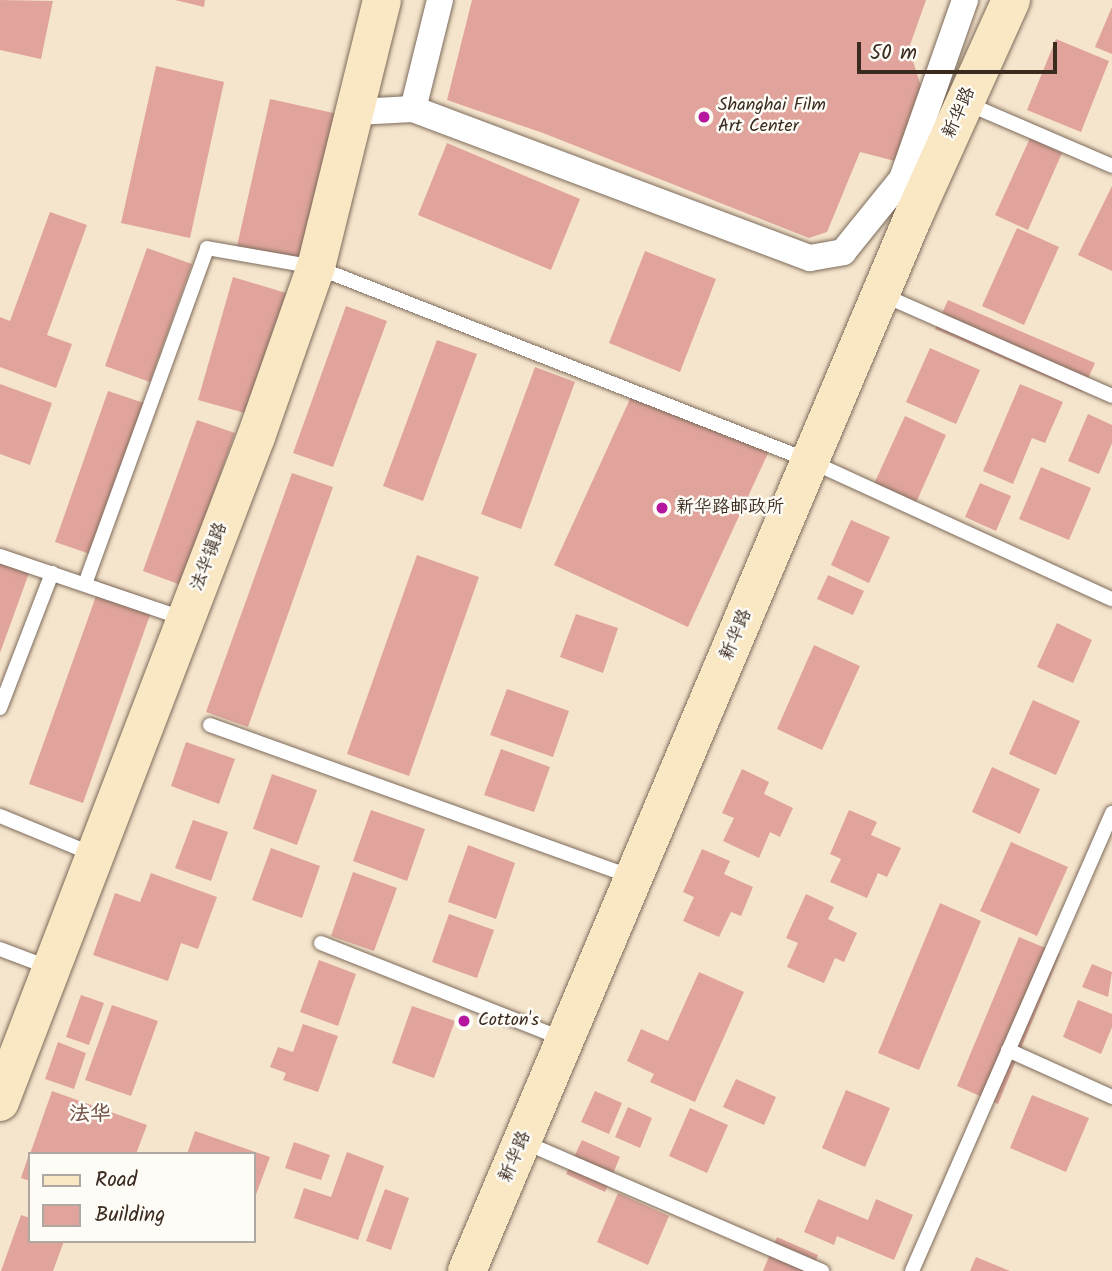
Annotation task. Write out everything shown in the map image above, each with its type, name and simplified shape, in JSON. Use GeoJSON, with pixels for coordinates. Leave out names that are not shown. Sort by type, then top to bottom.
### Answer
{"type":"FeatureCollection","features":[{"type":"Feature","properties":{"kind":"street","name":"法华镇路"},"geometry":{"type":"LineString","coordinates":[[0,1102],[256,437],[316,267],[382,0]]}},
{"type":"Feature","properties":{"kind":"street"},"geometry":{"type":"LineString","coordinates":[[413,109],[440,0]]}},
{"type":"Feature","properties":{"kind":"street"},"geometry":{"type":"LineString","coordinates":[[356,112],[413,109],[810,258],[843,252],[916,181],[965,0]]}},
{"type":"Feature","properties":{"kind":"street","name":"新华路"},"geometry":{"type":"LineString","coordinates":[[467,1271],[881,294],[916,181],[965,103],[1011,0]]}},
{"type":"Feature","properties":{"kind":"lane"},"geometry":{"type":"LineString","coordinates":[[965,103],[1112,166]]}},
{"type":"Feature","properties":{"kind":"lane"},"geometry":{"type":"LineString","coordinates":[[85,584],[207,248],[316,267],[810,461],[1112,599]]}},
{"type":"Feature","properties":{"kind":"lane"},"geometry":{"type":"LineString","coordinates":[[881,294],[1112,396]]}},
{"type":"Feature","properties":{"kind":"lane"},"geometry":{"type":"LineString","coordinates":[[0,556],[186,620]]}},
{"type":"Feature","properties":{"kind":"lane"},"geometry":{"type":"LineString","coordinates":[[0,708],[52,573]]}},
{"type":"Feature","properties":{"kind":"lane"},"geometry":{"type":"LineString","coordinates":[[210,725],[634,878]]}},
{"type":"Feature","properties":{"kind":"lane"},"geometry":{"type":"LineString","coordinates":[[912,1271],[1112,813]]}},
{"type":"Feature","properties":{"kind":"lane"},"geometry":{"type":"LineString","coordinates":[[0,816],[94,855]]}},
{"type":"Feature","properties":{"kind":"lane"},"geometry":{"type":"LineString","coordinates":[[321,943],[566,1040]]}},
{"type":"Feature","properties":{"kind":"lane"},"geometry":{"type":"LineString","coordinates":[[0,949],[51,969]]}},
{"type":"Feature","properties":{"kind":"lane"},"geometry":{"type":"LineString","coordinates":[[1008,1050],[1112,1097]]}},
{"type":"Feature","properties":{"kind":"lane"},"geometry":{"type":"LineString","coordinates":[[523,1141],[822,1271]]}},
{"type":"Feature","properties":{"kind":"building"},"geometry":{"type":"Polygon","coordinates":[[[0,0],[53,1],[41,59],[0,50],[0,0]]]}},
{"type":"Feature","properties":{"kind":"building"},"geometry":{"type":"Polygon","coordinates":[[[175,0],[205,0],[204,7],[175,0]]]}},
{"type":"Feature","properties":{"kind":"building","name":"Shanghai Film Art Center"},"geometry":{"type":"Polygon","coordinates":[[[472,0],[926,0],[909,48],[922,90],[899,162],[860,152],[827,232],[809,238],[543,133],[447,100],[472,0]]]}},
{"type":"Feature","properties":{"kind":"building"},"geometry":{"type":"Polygon","coordinates":[[[1112,7],[1112,54],[1095,47],[1112,7]]]}},
{"type":"Feature","properties":{"kind":"building"},"geometry":{"type":"Polygon","coordinates":[[[1056,39],[1109,61],[1081,132],[1027,110],[1056,39]]]}},
{"type":"Feature","properties":{"kind":"building"},"geometry":{"type":"Polygon","coordinates":[[[156,66],[224,82],[190,238],[121,223],[156,66]]]}},
{"type":"Feature","properties":{"kind":"building"},"geometry":{"type":"Polygon","coordinates":[[[270,99],[338,114],[303,271],[235,255],[270,99]]]}},
{"type":"Feature","properties":{"kind":"building"},"geometry":{"type":"Polygon","coordinates":[[[1030,138],[1062,153],[1028,230],[995,215],[1030,138]]]}},
{"type":"Feature","properties":{"kind":"building"},"geometry":{"type":"Polygon","coordinates":[[[447,143],[580,199],[551,270],[418,215],[447,143]]]}},
{"type":"Feature","properties":{"kind":"building"},"geometry":{"type":"Polygon","coordinates":[[[1112,186],[1112,271],[1078,255],[1112,186]]]}},
{"type":"Feature","properties":{"kind":"building"},"geometry":{"type":"Polygon","coordinates":[[[50,212],[87,225],[47,335],[72,344],[56,388],[0,367],[0,317],[10,321],[50,212]]]}},
{"type":"Feature","properties":{"kind":"building"},"geometry":{"type":"Polygon","coordinates":[[[1017,228],[1059,247],[1024,325],[982,306],[1017,228]]]}},
{"type":"Feature","properties":{"kind":"building"},"geometry":{"type":"Polygon","coordinates":[[[147,248],[192,264],[150,382],[105,366],[147,248]]]}},
{"type":"Feature","properties":{"kind":"building"},"geometry":{"type":"Polygon","coordinates":[[[645,251],[716,279],[680,372],[609,343],[645,251]]]}},
{"type":"Feature","properties":{"kind":"building"},"geometry":{"type":"Polygon","coordinates":[[[233,277],[286,293],[252,415],[198,400],[233,277]]]}},
{"type":"Feature","properties":{"kind":"building"},"geometry":{"type":"Polygon","coordinates":[[[948,300],[1095,363],[1082,392],[935,329],[948,300]]]}},
{"type":"Feature","properties":{"kind":"building"},"geometry":{"type":"Polygon","coordinates":[[[346,306],[387,321],[333,467],[293,453],[346,306]]]}},
{"type":"Feature","properties":{"kind":"building"},"geometry":{"type":"Polygon","coordinates":[[[437,340],[477,354],[423,501],[383,486],[437,340]]]}},
{"type":"Feature","properties":{"kind":"building"},"geometry":{"type":"Polygon","coordinates":[[[930,348],[980,370],[956,424],[906,402],[930,348]]]}},
{"type":"Feature","properties":{"kind":"building"},"geometry":{"type":"Polygon","coordinates":[[[535,367],[575,382],[521,529],[481,514],[535,367]]]}},
{"type":"Feature","properties":{"kind":"building"},"geometry":{"type":"Polygon","coordinates":[[[0,384],[52,403],[30,465],[0,454],[0,384]]]}},
{"type":"Feature","properties":{"kind":"building"},"geometry":{"type":"Polygon","coordinates":[[[1020,384],[1063,402],[1045,443],[1032,438],[1013,484],[983,471],[1020,384]]]}},
{"type":"Feature","properties":{"kind":"building","name":"新华路邮政所"},"geometry":{"type":"Polygon","coordinates":[[[635,388],[769,451],[688,627],[554,565],[635,388]]]}},
{"type":"Feature","properties":{"kind":"building"},"geometry":{"type":"Polygon","coordinates":[[[108,391],[147,404],[93,555],[55,542],[108,391]]]}},
{"type":"Feature","properties":{"kind":"building"},"geometry":{"type":"Polygon","coordinates":[[[1088,414],[1112,425],[1112,443],[1099,474],[1068,461],[1088,414]]]}},
{"type":"Feature","properties":{"kind":"building"},"geometry":{"type":"Polygon","coordinates":[[[905,416],[946,435],[915,505],[873,486],[905,416]]]}},
{"type":"Feature","properties":{"kind":"building"},"geometry":{"type":"Polygon","coordinates":[[[197,420],[235,433],[181,585],[143,571],[197,420]]]}},
{"type":"Feature","properties":{"kind":"building"},"geometry":{"type":"Polygon","coordinates":[[[1041,467],[1091,488],[1069,540],[1019,519],[1041,467]]]}},
{"type":"Feature","properties":{"kind":"building"},"geometry":{"type":"Polygon","coordinates":[[[292,473],[333,487],[248,727],[206,712],[292,473]]]}},
{"type":"Feature","properties":{"kind":"building"},"geometry":{"type":"Polygon","coordinates":[[[980,483],[1011,496],[996,531],[965,517],[980,483]]]}},
{"type":"Feature","properties":{"kind":"building"},"geometry":{"type":"Polygon","coordinates":[[[851,520],[890,537],[869,583],[831,565],[851,520]]]}},
{"type":"Feature","properties":{"kind":"building"},"geometry":{"type":"Polygon","coordinates":[[[0,550],[33,562],[0,653],[0,550]]]}},
{"type":"Feature","properties":{"kind":"building"},"geometry":{"type":"Polygon","coordinates":[[[417,555],[479,577],[409,776],[347,754],[417,555]]]}},
{"type":"Feature","properties":{"kind":"building"},"geometry":{"type":"Polygon","coordinates":[[[828,575],[864,591],[853,615],[817,599],[828,575]]]}},
{"type":"Feature","properties":{"kind":"building"},"geometry":{"type":"Polygon","coordinates":[[[101,582],[155,601],[83,803],[29,784],[101,582]]]}},
{"type":"Feature","properties":{"kind":"building"},"geometry":{"type":"Polygon","coordinates":[[[576,614],[618,628],[603,673],[560,657],[576,614]]]}},
{"type":"Feature","properties":{"kind":"building"},"geometry":{"type":"Polygon","coordinates":[[[1057,623],[1092,640],[1073,683],[1037,667],[1057,623]]]}},
{"type":"Feature","properties":{"kind":"building"},"geometry":{"type":"Polygon","coordinates":[[[814,645],[860,666],[822,750],[777,729],[814,645]]]}},
{"type":"Feature","properties":{"kind":"building"},"geometry":{"type":"Polygon","coordinates":[[[507,689],[569,711],[553,757],[490,735],[507,689]]]}},
{"type":"Feature","properties":{"kind":"building"},"geometry":{"type":"Polygon","coordinates":[[[1033,700],[1080,721],[1056,775],[1009,754],[1033,700]]]}},
{"type":"Feature","properties":{"kind":"building"},"geometry":{"type":"Polygon","coordinates":[[[186,742],[235,759],[219,804],[171,786],[186,742]]]}},
{"type":"Feature","properties":{"kind":"building"},"geometry":{"type":"Polygon","coordinates":[[[501,749],[550,767],[534,812],[484,795],[501,749]]]}},
{"type":"Feature","properties":{"kind":"building"},"geometry":{"type":"Polygon","coordinates":[[[992,767],[1040,789],[1020,834],[972,812],[992,767]]]}},
{"type":"Feature","properties":{"kind":"building"},"geometry":{"type":"Polygon","coordinates":[[[742,769],[769,782],[764,794],[793,808],[780,837],[770,832],[759,858],[723,841],[734,818],[722,813],[742,769]]]}},
{"type":"Feature","properties":{"kind":"building"},"geometry":{"type":"Polygon","coordinates":[[[272,774],[317,790],[297,845],[253,829],[272,774]]]}},
{"type":"Feature","properties":{"kind":"building"},"geometry":{"type":"Polygon","coordinates":[[[371,810],[425,829],[407,881],[353,861],[371,810]]]}},
{"type":"Feature","properties":{"kind":"building"},"geometry":{"type":"Polygon","coordinates":[[[849,810],[877,822],[871,835],[901,848],[887,877],[878,873],[867,898],[830,882],[841,859],[830,854],[849,810]]]}},
{"type":"Feature","properties":{"kind":"building"},"geometry":{"type":"Polygon","coordinates":[[[193,820],[228,832],[211,881],[175,868],[193,820]]]}},
{"type":"Feature","properties":{"kind":"building"},"geometry":{"type":"Polygon","coordinates":[[[1011,842],[1068,867],[1037,936],[980,911],[1011,842]]]}},
{"type":"Feature","properties":{"kind":"building"},"geometry":{"type":"Polygon","coordinates":[[[468,845],[515,863],[496,919],[448,902],[468,845]]]}},
{"type":"Feature","properties":{"kind":"building"},"geometry":{"type":"Polygon","coordinates":[[[271,848],[320,866],[302,918],[252,900],[271,848]]]}},
{"type":"Feature","properties":{"kind":"building"},"geometry":{"type":"Polygon","coordinates":[[[702,849],[730,861],[724,874],[753,887],[741,916],[731,912],[719,937],[683,921],[694,897],[683,892],[702,849]]]}},
{"type":"Feature","properties":{"kind":"building"},"geometry":{"type":"Polygon","coordinates":[[[353,872],[397,888],[374,951],[331,936],[353,872]]]}},
{"type":"Feature","properties":{"kind":"building"},"geometry":{"type":"Polygon","coordinates":[[[151,873],[217,897],[198,949],[181,943],[168,981],[93,955],[115,893],[140,902],[151,873]]]}},
{"type":"Feature","properties":{"kind":"building"},"geometry":{"type":"Polygon","coordinates":[[[806,894],[834,907],[828,919],[857,933],[844,962],[835,958],[824,983],[787,967],[798,943],[786,938],[806,894]]]}},
{"type":"Feature","properties":{"kind":"building"},"geometry":{"type":"Polygon","coordinates":[[[940,903],[981,921],[919,1070],[878,1053],[940,903]]]}},
{"type":"Feature","properties":{"kind":"building"},"geometry":{"type":"Polygon","coordinates":[[[449,914],[494,930],[477,978],[432,962],[449,914]]]}},
{"type":"Feature","properties":{"kind":"building"},"geometry":{"type":"Polygon","coordinates":[[[1019,937],[1060,954],[998,1104],[957,1086],[1019,937]]]}},
{"type":"Feature","properties":{"kind":"building"},"geometry":{"type":"Polygon","coordinates":[[[319,960],[356,974],[338,1026],[300,1012],[319,960]]]}},
{"type":"Feature","properties":{"kind":"building"},"geometry":{"type":"Polygon","coordinates":[[[1092,964],[1112,972],[1108,997],[1082,987],[1092,964]]]}},
{"type":"Feature","properties":{"kind":"building"},"geometry":{"type":"Polygon","coordinates":[[[699,972],[744,992],[695,1102],[650,1082],[654,1074],[627,1061],[641,1029],[668,1041],[699,972]]]}},
{"type":"Feature","properties":{"kind":"building"},"geometry":{"type":"Polygon","coordinates":[[[81,995],[104,1003],[89,1045],[66,1037],[81,995]]]}},
{"type":"Feature","properties":{"kind":"building"},"geometry":{"type":"Polygon","coordinates":[[[1078,1000],[1112,1014],[1112,1027],[1101,1054],[1063,1037],[1078,1000]]]}},
{"type":"Feature","properties":{"kind":"building"},"geometry":{"type":"Polygon","coordinates":[[[112,1005],[158,1021],[131,1096],[85,1080],[112,1005]]]}},
{"type":"Feature","properties":{"kind":"building"},"geometry":{"type":"Polygon","coordinates":[[[412,1006],[455,1021],[434,1078],[392,1063],[412,1006]]]}},
{"type":"Feature","properties":{"kind":"building"},"geometry":{"type":"Polygon","coordinates":[[[303,1024],[338,1036],[318,1092],[283,1080],[286,1073],[270,1067],[278,1047],[293,1052],[303,1024]]]}},
{"type":"Feature","properties":{"kind":"building"},"geometry":{"type":"Polygon","coordinates":[[[58,1042],[86,1053],[74,1089],[45,1079],[58,1042]]]}},
{"type":"Feature","properties":{"kind":"building"},"geometry":{"type":"Polygon","coordinates":[[[736,1079],[776,1097],[764,1125],[723,1107],[736,1079]]]}},
{"type":"Feature","properties":{"kind":"building"},"geometry":{"type":"Polygon","coordinates":[[[846,1090],[890,1108],[865,1167],[822,1148],[846,1090]]]}},
{"type":"Feature","properties":{"kind":"building"},"geometry":{"type":"Polygon","coordinates":[[[52,1091],[147,1125],[137,1152],[31,1152],[52,1091]]]}},
{"type":"Feature","properties":{"kind":"building"},"geometry":{"type":"Polygon","coordinates":[[[595,1091],[622,1103],[609,1134],[581,1122],[595,1091]]]}},
{"type":"Feature","properties":{"kind":"building"},"geometry":{"type":"Polygon","coordinates":[[[1032,1095],[1089,1118],[1066,1172],[1010,1148],[1032,1095]]]}},
{"type":"Feature","properties":{"kind":"building"},"geometry":{"type":"Polygon","coordinates":[[[628,1107],[652,1118],[640,1148],[615,1137],[628,1107]]]}},
{"type":"Feature","properties":{"kind":"building"},"geometry":{"type":"Polygon","coordinates":[[[690,1108],[728,1125],[707,1173],[669,1156],[690,1108]]]}},
{"type":"Feature","properties":{"kind":"building"},"geometry":{"type":"Polygon","coordinates":[[[195,1131],[256,1152],[188,1152],[195,1131]]]}},
{"type":"Feature","properties":{"kind":"building"},"geometry":{"type":"Polygon","coordinates":[[[582,1140],[620,1157],[605,1192],[566,1174],[582,1140]]]}},
{"type":"Feature","properties":{"kind":"building"},"geometry":{"type":"Polygon","coordinates":[[[294,1142],[330,1155],[321,1180],[285,1168],[294,1142]]]}},
{"type":"Feature","properties":{"kind":"building"},"geometry":{"type":"Polygon","coordinates":[[[256,1152],[270,1157],[256,1195],[256,1152]]]}},
{"type":"Feature","properties":{"kind":"building"},"geometry":{"type":"Polygon","coordinates":[[[347,1152],[384,1166],[358,1240],[294,1218],[304,1188],[331,1197],[347,1152]]]}},
{"type":"Feature","properties":{"kind":"building"},"geometry":{"type":"Polygon","coordinates":[[[28,1157],[28,1180],[21,1178],[28,1157]]]}},
{"type":"Feature","properties":{"kind":"building"},"geometry":{"type":"Polygon","coordinates":[[[385,1189],[409,1198],[391,1250],[366,1241],[385,1189]]]}},
{"type":"Feature","properties":{"kind":"building"},"geometry":{"type":"Polygon","coordinates":[[[618,1193],[669,1216],[648,1265],[597,1242],[618,1193]]]}},
{"type":"Feature","properties":{"kind":"building"},"geometry":{"type":"Polygon","coordinates":[[[818,1199],[868,1220],[876,1199],[913,1215],[894,1260],[837,1236],[834,1245],[804,1232],[818,1199]]]}},
{"type":"Feature","properties":{"kind":"building"},"geometry":{"type":"Polygon","coordinates":[[[21,1215],[28,1217],[28,1243],[63,1243],[53,1271],[1,1271],[21,1215]]]}},
{"type":"Feature","properties":{"kind":"building"},"geometry":{"type":"Polygon","coordinates":[[[777,1237],[818,1255],[812,1271],[763,1271],[777,1237]]]}},
{"type":"Feature","properties":{"kind":"building"},"geometry":{"type":"Polygon","coordinates":[[[976,1257],[1010,1271],[970,1271],[976,1257]]]}},
{"type":"Feature","properties":{"kind":"place","name":"Shanghai Film Art Center"},"geometry":{"type":"Point","coordinates":[704,117]}},
{"type":"Feature","properties":{"kind":"place","name":"新华路邮政所"},"geometry":{"type":"Point","coordinates":[662,508]}},
{"type":"Feature","properties":{"kind":"place","name":"Cotton's"},"geometry":{"type":"Point","coordinates":[464,1021]}},
{"type":"Feature","properties":{"kind":"district","name":"法华"},"geometry":{"type":"Point","coordinates":[90,1115]}}]}
